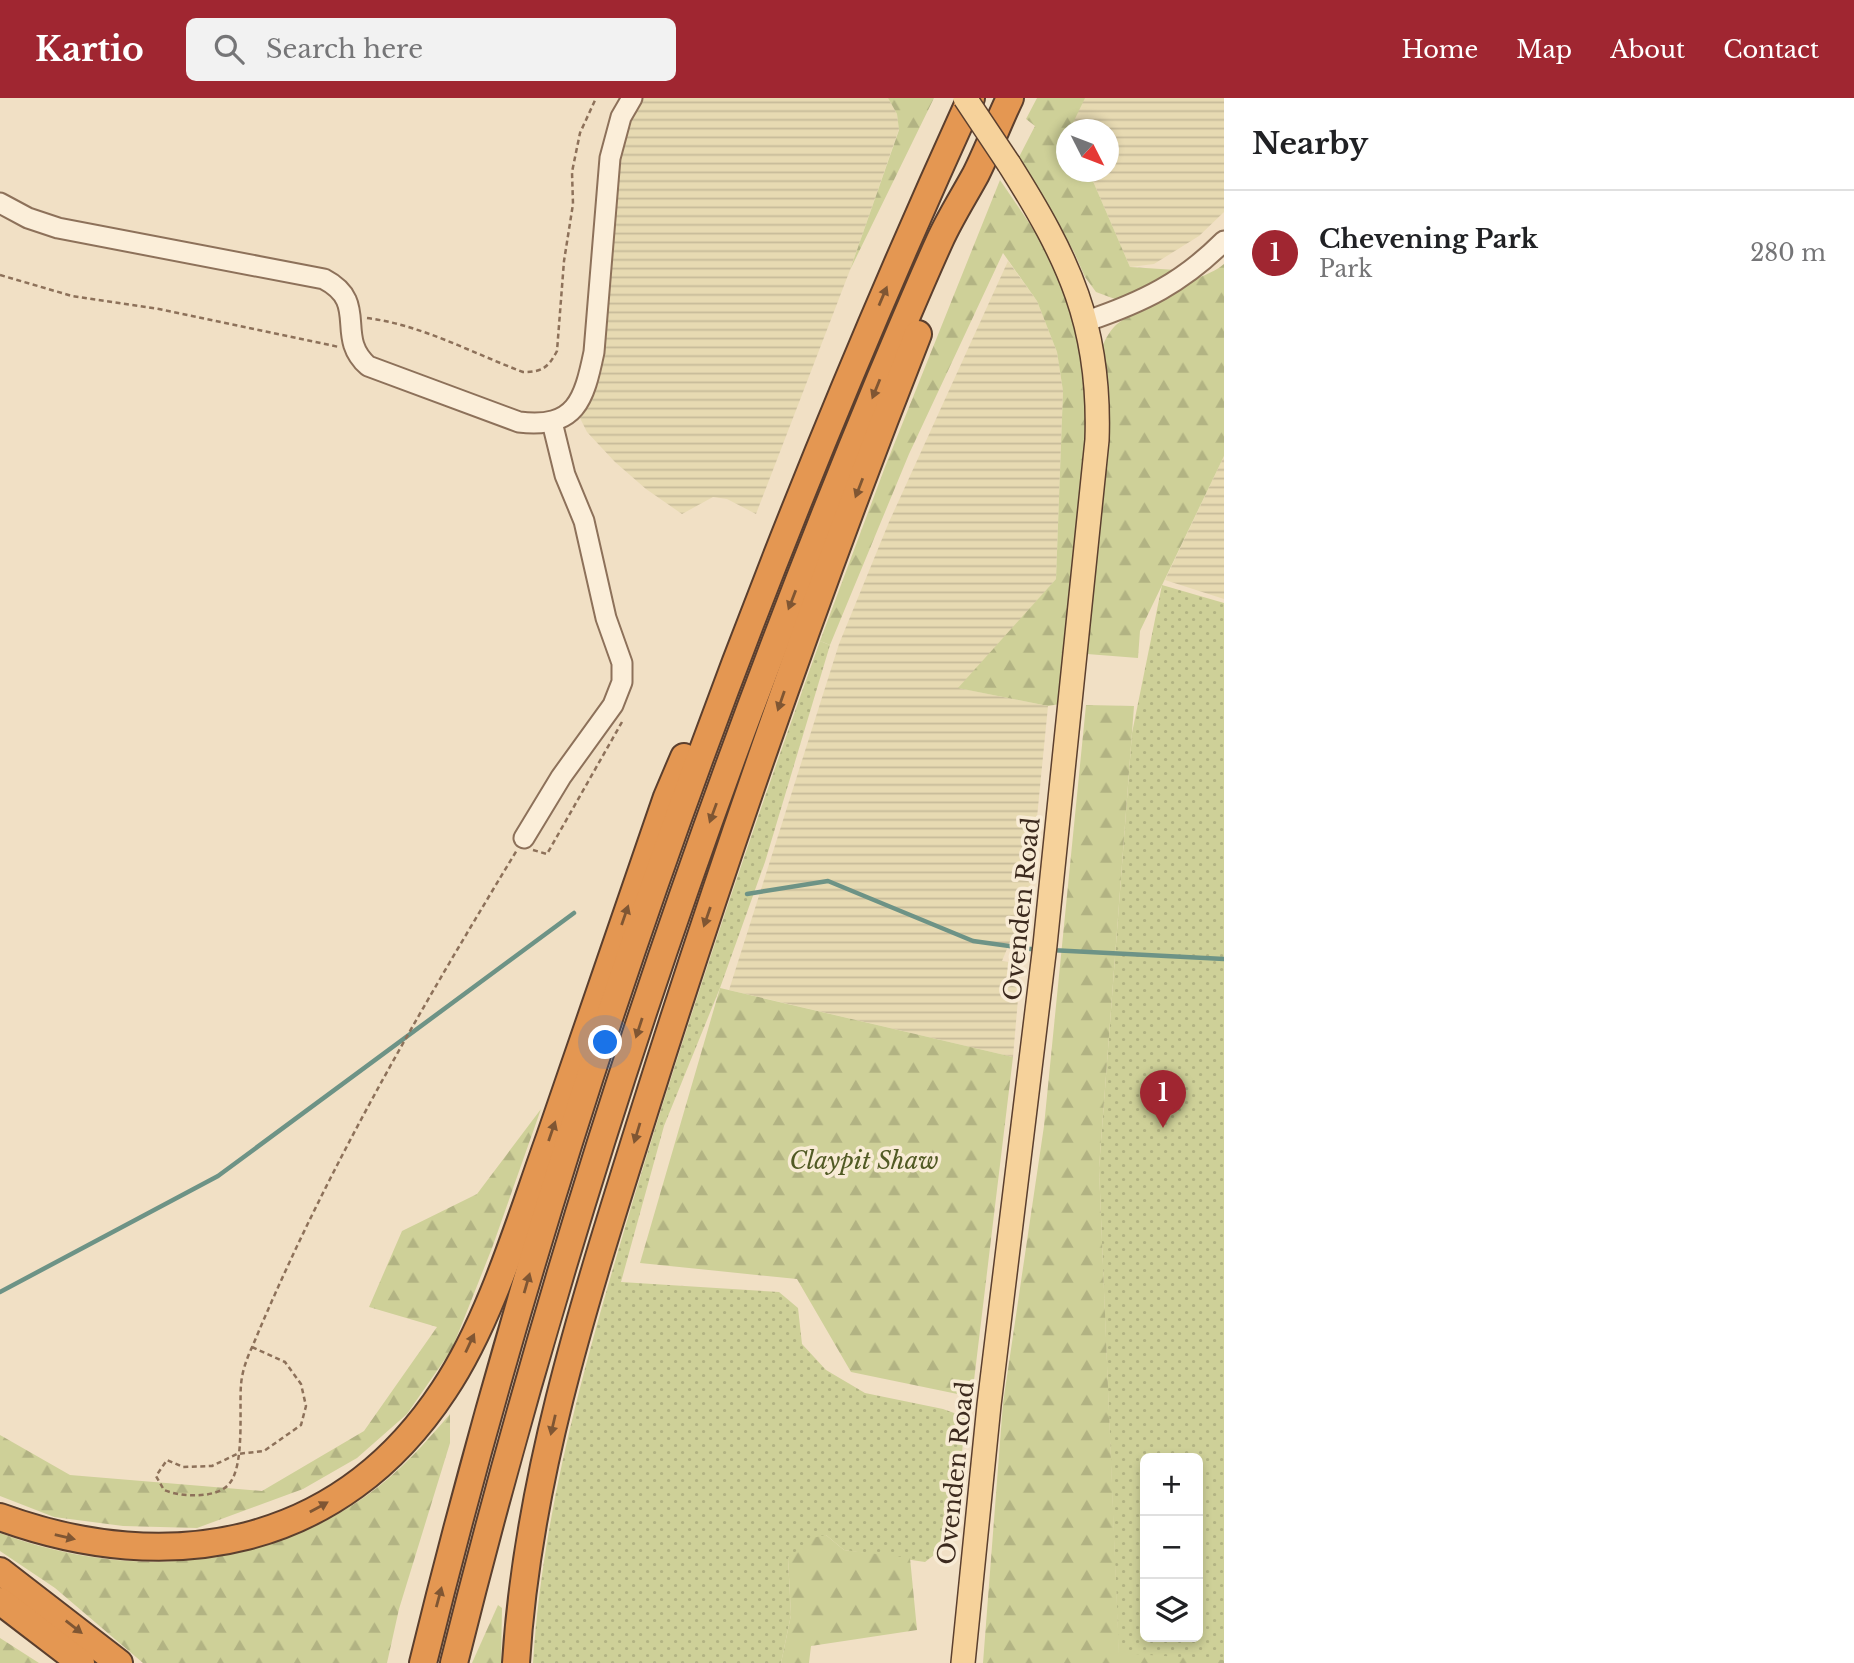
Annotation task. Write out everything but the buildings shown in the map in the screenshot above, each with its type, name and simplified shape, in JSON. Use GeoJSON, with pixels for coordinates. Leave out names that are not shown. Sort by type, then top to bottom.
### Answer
{"type":"FeatureCollection","features":[{"type":"Feature","properties":{"kind":"highway"},"geometry":{"type":"LineString","coordinates":[[423,1663],[484,1433],[554,1193],[655,886],[739,655],[847,382],[971,98]]}},
{"type":"Feature","properties":{"kind":"highway"},"geometry":{"type":"LineString","coordinates":[[454,1663],[556,1291],[617,1094],[682,900],[767,666],[853,444],[941,237],[977,171],[1010,98]]}},
{"type":"Feature","properties":{"kind":"highway"},"geometry":{"type":"LineString","coordinates":[[516,1663],[524,1572],[543,1466],[590,1288],[629,1159],[706,919],[792,669],[941,277],[977,171]]}},
{"type":"Feature","properties":{"kind":"highway"},"geometry":{"type":"LineString","coordinates":[[0,1517],[71,1539],[120,1546],[161,1549],[228,1541],[285,1523],[333,1500],[386,1460],[418,1426],[459,1366],[485,1309],[540,1166],[667,797],[685,753],[739,655]]}},
{"type":"Feature","properties":{"kind":"highway"},"geometry":{"type":"LineString","coordinates":[[0,1571],[119,1663]]}},
{"type":"Feature","properties":{"kind":"highway"},"geometry":{"type":"LineString","coordinates":[[0,1601],[81,1663]]}},
{"type":"Feature","properties":{"kind":"main road","name":"Ovenden Road"},"geometry":{"type":"LineString","coordinates":[[963,1663],[989,1405],[1045,945],[1097,440],[1095,362],[1087,321],[1062,256],[1009,164],[965,98]]}},
{"type":"Feature","properties":{"kind":"street"},"geometry":{"type":"LineString","coordinates":[[0,203],[28,218],[58,228],[324,279],[342,292],[351,331],[368,366],[519,422],[537,425],[554,422],[570,413],[582,400],[588,381],[595,340],[610,158],[621,117],[632,98]]}},
{"type":"Feature","properties":{"kind":"street"},"geometry":{"type":"LineString","coordinates":[[1087,321],[1139,303],[1173,283],[1224,241]]}},
{"type":"Feature","properties":{"kind":"street"},"geometry":{"type":"LineString","coordinates":[[522,841],[561,777],[613,705],[622,682],[622,663],[606,618],[584,521],[563,468],[554,422]]}},
{"type":"Feature","properties":{"kind":"path"},"geometry":{"type":"LineString","coordinates":[[0,275],[72,296],[351,331],[396,322],[523,372],[539,372],[550,364],[557,351],[564,261],[573,204],[572,172],[580,133],[596,98]]}},
{"type":"Feature","properties":{"kind":"path"},"geometry":{"type":"LineString","coordinates":[[252,1348],[280,1358],[292,1370],[305,1395],[305,1417],[295,1431],[264,1451],[237,1454],[220,1464],[198,1468],[183,1467],[167,1460],[157,1472],[156,1480],[160,1488],[169,1493],[191,1495],[222,1491],[233,1479],[237,1454],[241,1384],[252,1348],[332,1171],[522,841],[547,854],[614,740],[624,714]]}},
{"type":"Feature","properties":{"kind":"shaded area"},"geometry":{"type":"Polygon","coordinates":[[[639,98],[888,98],[897,114],[899,129],[850,270],[756,514],[727,499],[713,497],[682,514],[646,489],[615,462],[587,432],[580,418],[591,395],[619,142],[639,98]]]}},
{"type":"Feature","properties":{"kind":"shaded area"},"geometry":{"type":"Polygon","coordinates":[[[1084,98],[1224,98],[1224,212],[1199,236],[1154,264],[1130,267],[1093,182],[1119,182],[1119,119],[1073,119],[1084,98]]]}},
{"type":"Feature","properties":{"kind":"shaded area"},"geometry":{"type":"Polygon","coordinates":[[[1008,261],[1037,301],[1057,352],[1063,391],[1056,579],[959,688],[1048,706],[1025,939],[1011,939],[1002,961],[1021,964],[1013,1057],[729,990],[839,644],[889,522],[1008,261]]]}},
{"type":"Feature","properties":{"kind":"shaded area"},"geometry":{"type":"Polygon","coordinates":[[[1224,456],[1224,599],[1165,580],[1224,456]]]}},
{"type":"Feature","properties":{"kind":"green space"},"geometry":{"type":"Polygon","coordinates":[[[888,98],[934,98],[850,270],[899,130],[897,114],[888,98]]]}},
{"type":"Feature","properties":{"kind":"green space"},"geometry":{"type":"Polygon","coordinates":[[[1037,98],[1085,98],[1075,119],[1056,119],[1056,182],[1093,182],[1130,267],[1176,270],[1123,302],[1096,292],[1085,277],[1074,252],[1019,157],[1035,126],[1026,119],[1037,98]]]}},
{"type":"Feature","properties":{"kind":"green space"},"geometry":{"type":"Polygon","coordinates":[[[1000,180],[1051,255],[1066,288],[1083,346],[1090,397],[1060,704],[1048,706],[958,688],[1056,579],[1063,391],[1057,352],[1037,301],[1003,253],[909,454],[830,645],[820,641],[885,467],[1000,180]]]}},
{"type":"Feature","properties":{"kind":"green space"},"geometry":{"type":"Polygon","coordinates":[[[1224,264],[1224,456],[1140,631],[1138,658],[1087,654],[1102,347],[1111,330],[1121,321],[1224,264]]]}},
{"type":"Feature","properties":{"kind":"green space"},"geometry":{"type":"Polygon","coordinates":[[[1162,585],[1224,603],[1224,1663],[1119,1663],[1099,1168],[1132,733],[1162,585]]]}},
{"type":"Feature","properties":{"kind":"green space"},"geometry":{"type":"Polygon","coordinates":[[[820,641],[830,645],[765,862],[720,988],[664,1126],[621,1282],[779,1292],[798,1308],[802,1344],[826,1370],[865,1393],[943,1409],[965,1417],[955,1539],[925,1562],[844,1550],[826,1535],[788,1558],[791,1615],[781,1663],[533,1663],[538,1604],[557,1488],[599,1318],[699,992],[820,641]]]}},
{"type":"Feature","properties":{"kind":"green space"},"geometry":{"type":"Polygon","coordinates":[[[1086,705],[1134,706],[1099,1168],[1119,1653],[1224,1660],[1224,1663],[983,1663],[1003,1403],[1044,1126],[1086,705]]]}},
{"type":"Feature","properties":{"kind":"green space","name":"Claypit Shaw"},"geometry":{"type":"Polygon","coordinates":[[[720,988],[1013,1057],[972,1397],[851,1372],[797,1279],[640,1263],[720,988]]]}},
{"type":"Feature","properties":{"kind":"green space"},"geometry":{"type":"Polygon","coordinates":[[[541,1109],[492,1248],[452,1349],[407,1414],[357,1458],[303,1489],[197,1528],[123,1526],[54,1517],[0,1496],[0,1435],[70,1475],[262,1491],[364,1431],[437,1327],[369,1307],[402,1231],[477,1194],[541,1109]]]}},
{"type":"Feature","properties":{"kind":"green space"},"geometry":{"type":"Polygon","coordinates":[[[450,1414],[450,1443],[399,1609],[387,1663],[143,1663],[55,1588],[0,1551],[0,1533],[46,1548],[141,1562],[188,1560],[235,1553],[280,1540],[324,1521],[366,1496],[390,1478],[450,1414]]]}},
{"type":"Feature","properties":{"kind":"green space"},"geometry":{"type":"Polygon","coordinates":[[[826,1535],[844,1550],[910,1558],[917,1630],[811,1646],[809,1663],[781,1663],[791,1615],[788,1558],[812,1538],[826,1535]]]}},
{"type":"Feature","properties":{"kind":"green space"},"geometry":{"type":"Polygon","coordinates":[[[498,1605],[502,1608],[501,1663],[472,1663],[498,1605]]]}},
{"type":"Feature","properties":{"kind":"green space"},"geometry":{"type":"Polygon","coordinates":[[[0,1638],[39,1663],[0,1663],[0,1638]]]}},
{"type":"Feature","properties":{"kind":"waterway"},"geometry":{"type":"LineString","coordinates":[[747,894],[828,881],[973,941],[1038,950]]}},
{"type":"Feature","properties":{"kind":"waterway"},"geometry":{"type":"LineString","coordinates":[[0,1292],[218,1176],[574,913]]}},
{"type":"Feature","properties":{"kind":"waterway"},"geometry":{"type":"LineString","coordinates":[[1050,950],[1224,959]]}},
{"type":"Feature","properties":{"kind":"place","name":"Chevening Park"},"geometry":{"type":"Point","coordinates":[1163,1128]}}]}
